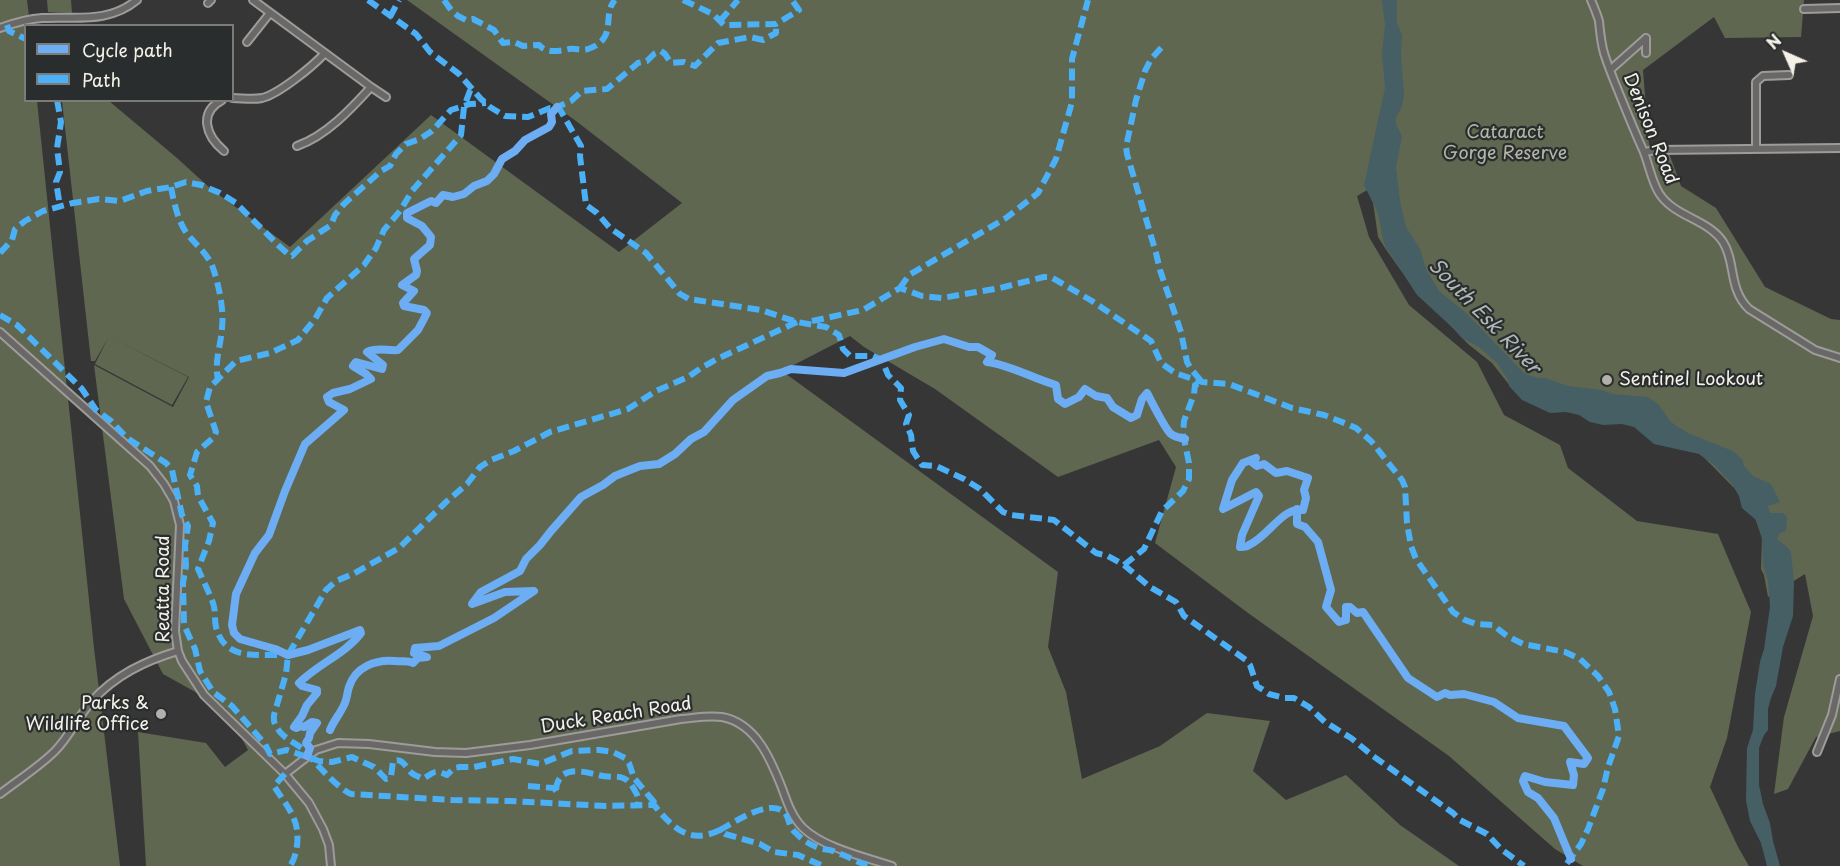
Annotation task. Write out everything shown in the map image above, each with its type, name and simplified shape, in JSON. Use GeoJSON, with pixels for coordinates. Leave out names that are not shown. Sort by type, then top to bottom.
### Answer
{"type":"FeatureCollection","features":[{"type":"Feature","properties":{"kind":"street"},"geometry":{"type":"LineString","coordinates":[[0,28],[28,19],[102,17],[124,9],[137,0]]}},
{"type":"Feature","properties":{"kind":"street"},"geometry":{"type":"LineString","coordinates":[[253,0],[386,97]]}},
{"type":"Feature","properties":{"kind":"street","name":"Denison Road"},"geometry":{"type":"LineString","coordinates":[[1591,0],[1610,70],[1644,152],[1656,188],[1664,200],[1678,212],[1712,230],[1722,241],[1728,251],[1734,282],[1746,306],[1808,346],[1840,358]]}},
{"type":"Feature","properties":{"kind":"street"},"geometry":{"type":"LineString","coordinates":[[1804,9],[1840,8]]}},
{"type":"Feature","properties":{"kind":"street"},"geometry":{"type":"LineString","coordinates":[[247,42],[270,13]]}},
{"type":"Feature","properties":{"kind":"street"},"geometry":{"type":"LineString","coordinates":[[1610,70],[1646,38],[1646,53]]}},
{"type":"Feature","properties":{"kind":"street"},"geometry":{"type":"LineString","coordinates":[[234,98],[259,98],[274,93],[316,63],[325,53]]}},
{"type":"Feature","properties":{"kind":"street"},"geometry":{"type":"LineString","coordinates":[[1756,149],[1756,82],[1763,76],[1789,75]]}},
{"type":"Feature","properties":{"kind":"street"},"geometry":{"type":"LineString","coordinates":[[297,146],[305,143],[342,117],[371,87]]}},
{"type":"Feature","properties":{"kind":"street"},"geometry":{"type":"LineString","coordinates":[[219,102],[210,111],[207,123],[210,136],[224,151]]}},
{"type":"Feature","properties":{"kind":"street"},"geometry":{"type":"LineString","coordinates":[[1638,140],[1657,150]]}},
{"type":"Feature","properties":{"kind":"street"},"geometry":{"type":"LineString","coordinates":[[1644,152],[1840,148]]}},
{"type":"Feature","properties":{"kind":"street","name":"Reatta Road"},"geometry":{"type":"LineString","coordinates":[[0,332],[150,466],[174,501],[180,525],[176,631],[178,651],[189,674],[204,695],[285,774],[316,813],[328,845],[331,866]]}},
{"type":"Feature","properties":{"kind":"street"},"geometry":{"type":"LineString","coordinates":[[0,794],[57,750],[92,701],[125,673],[150,659],[178,651]]}},
{"type":"Feature","properties":{"kind":"street"},"geometry":{"type":"LineString","coordinates":[[1817,752],[1832,715],[1840,679]]}},
{"type":"Feature","properties":{"kind":"street","name":"Duck Reach Road"},"geometry":{"type":"LineString","coordinates":[[285,774],[316,750],[338,743],[466,753],[530,745],[681,719],[703,716],[720,717],[737,722],[761,745],[776,774],[790,810],[803,828],[821,840],[892,866]]}},
{"type":"Feature","properties":{"kind":"green space"},"geometry":{"type":"Polygon","coordinates":[[[0,0],[27,0],[30,24],[24,24],[24,102],[37,102],[94,648],[120,866],[0,866],[0,0]]]}},
{"type":"Feature","properties":{"kind":"green space"},"geometry":{"type":"Polygon","coordinates":[[[47,0],[71,0],[72,13],[48,12],[47,0]]]}},
{"type":"Feature","properties":{"kind":"green space","name":"Cataract Gorge Reserve"},"geometry":{"type":"Polygon","coordinates":[[[407,0],[1804,0],[1801,37],[1725,38],[1714,17],[1643,70],[1649,145],[1666,145],[1681,186],[1716,208],[1765,287],[1831,319],[1840,320],[1840,731],[1816,737],[1788,789],[1774,794],[1784,717],[1813,616],[1805,574],[1768,597],[1761,569],[1762,537],[1754,515],[1740,494],[1673,426],[1511,387],[1492,363],[1468,344],[1409,282],[1378,237],[1369,189],[1357,196],[1369,237],[1409,305],[1477,362],[1504,415],[1560,445],[1568,468],[1637,521],[1718,534],[1751,612],[1727,738],[1710,787],[1749,866],[1583,866],[1555,849],[1449,756],[1248,613],[1155,543],[1176,467],[1159,440],[1058,477],[935,389],[864,347],[850,336],[782,371],[1058,572],[1048,647],[1066,692],[1082,779],[1160,746],[1207,713],[1270,721],[1253,771],[1286,800],[1346,775],[1400,825],[1459,866],[146,866],[138,732],[206,743],[225,767],[248,750],[226,709],[163,674],[124,599],[94,365],[173,407],[189,377],[108,336],[188,377],[172,405],[95,364],[108,338],[95,361],[91,361],[62,102],[110,102],[211,189],[290,247],[431,115],[619,252],[682,203],[576,121],[407,0]]]}},
{"type":"Feature","properties":{"kind":"water"},"geometry":{"type":"Polygon","coordinates":[[[1382,0],[1397,0],[1397,23],[1402,35],[1404,94],[1402,106],[1396,118],[1396,124],[1402,136],[1396,168],[1400,201],[1406,227],[1420,249],[1426,269],[1439,291],[1465,312],[1525,374],[1568,386],[1648,397],[1659,405],[1675,425],[1688,433],[1733,451],[1742,459],[1744,466],[1753,476],[1771,484],[1780,502],[1768,506],[1770,513],[1783,513],[1787,517],[1786,531],[1780,533],[1777,539],[1791,552],[1794,583],[1793,616],[1768,709],[1768,730],[1759,748],[1759,785],[1780,866],[1767,866],[1761,843],[1750,821],[1746,801],[1747,748],[1753,730],[1755,694],[1770,607],[1768,581],[1763,565],[1762,539],[1756,520],[1742,508],[1739,496],[1732,484],[1714,465],[1699,454],[1654,444],[1634,427],[1622,424],[1603,425],[1566,412],[1550,413],[1522,400],[1509,386],[1508,380],[1497,363],[1479,347],[1462,338],[1417,295],[1384,244],[1378,213],[1364,185],[1385,88],[1382,54],[1385,24],[1382,0]]]}},
{"type":"Feature","properties":{"kind":"marked path"},"geometry":{"type":"LineString","coordinates":[[368,0],[416,34],[430,52],[459,74],[481,99],[505,116],[528,117],[550,108],[559,108],[581,146],[580,156],[586,205],[597,213],[610,228],[646,253],[680,294],[689,299],[761,310],[797,322],[826,327],[839,335],[843,349],[850,356],[873,356],[882,360],[888,375],[901,388],[900,400],[909,415],[906,424],[911,435],[913,451],[922,465],[936,466],[964,479],[980,489],[1003,512],[1054,520],[1096,553],[1108,556],[1124,565],[1150,587],[1176,602],[1184,616],[1246,660],[1257,686],[1269,694],[1294,698],[1309,707],[1325,722],[1351,738],[1460,820],[1487,834],[1501,849],[1524,866]]}},
{"type":"Feature","properties":{"kind":"marked path"},"geometry":{"type":"LineString","coordinates":[[390,17],[399,0]]}},
{"type":"Feature","properties":{"kind":"marked path"},"geometry":{"type":"LineString","coordinates":[[444,0],[458,16],[466,20],[473,19],[494,30],[503,43],[514,42],[523,46],[539,45],[546,50],[553,51],[586,50],[597,45],[606,33],[609,13],[615,0]]}},
{"type":"Feature","properties":{"kind":"marked path"},"geometry":{"type":"LineString","coordinates":[[683,0],[713,14],[724,25],[776,24],[799,10],[792,0]]}},
{"type":"Feature","properties":{"kind":"marked path"},"geometry":{"type":"LineString","coordinates":[[720,21],[738,0]]}},
{"type":"Feature","properties":{"kind":"marked path"},"geometry":{"type":"LineString","coordinates":[[900,288],[909,275],[1006,218],[1038,193],[1056,159],[1072,102],[1072,59],[1088,0]]}},
{"type":"Feature","properties":{"kind":"marked path"},"geometry":{"type":"LineString","coordinates":[[555,110],[571,101],[582,91],[607,89],[638,63],[647,61],[661,51],[671,63],[684,62],[695,66],[718,43],[750,37],[763,40],[776,33],[776,24]]}},
{"type":"Feature","properties":{"kind":"marked path"},"geometry":{"type":"LineString","coordinates":[[7,25],[9,31],[24,38]]}},
{"type":"Feature","properties":{"kind":"marked path"},"geometry":{"type":"LineString","coordinates":[[1124,565],[1144,549],[1162,511],[1183,491],[1189,479],[1189,463],[1183,434],[1184,421],[1195,385],[1202,382],[1187,362],[1181,332],[1160,270],[1126,147],[1145,71],[1151,59],[1162,47]]}},
{"type":"Feature","properties":{"kind":"marked path"},"geometry":{"type":"LineString","coordinates":[[277,655],[239,653],[225,644],[216,627],[213,603],[198,569],[213,523],[198,496],[197,486],[190,475],[197,452],[214,437],[216,432],[206,402],[210,387],[236,361],[270,353],[298,340],[315,319],[327,298],[364,265],[376,248],[384,230],[400,211],[412,191],[461,135],[464,107],[471,88]]}},
{"type":"Feature","properties":{"kind":"marked path"},"geometry":{"type":"LineString","coordinates":[[57,102],[61,122],[57,148],[60,172],[56,182],[60,206]]}},
{"type":"Feature","properties":{"kind":"marked path"},"geometry":{"type":"LineString","coordinates":[[0,253],[12,240],[15,229],[43,211],[99,199],[120,201],[147,191],[186,182],[201,185],[236,203],[292,256],[307,241],[331,225],[335,215],[344,204],[381,171],[390,166],[396,154],[406,144],[432,131],[451,110],[470,104],[486,103]]}},
{"type":"Feature","properties":{"kind":"marked path"},"geometry":{"type":"LineString","coordinates":[[171,187],[182,224],[188,235],[208,258],[217,282],[222,305],[217,360],[218,379]]}},
{"type":"Feature","properties":{"kind":"marked path"},"geometry":{"type":"LineString","coordinates":[[812,321],[863,310],[900,288],[922,296],[942,298],[1051,277],[1092,301],[1151,341],[1161,363],[1175,373],[1202,382],[1229,384],[1292,408],[1324,415],[1356,428],[1371,441],[1402,480],[1405,487],[1411,546],[1416,559],[1453,612],[1476,624],[1493,625],[1507,636],[1523,644],[1565,652],[1580,659],[1598,676],[1609,692],[1615,709],[1619,736],[1588,829],[1581,844],[1565,866]]}},
{"type":"Feature","properties":{"kind":"marked path"},"geometry":{"type":"LineString","coordinates":[[0,315],[17,325],[82,389],[96,410],[111,421],[127,438],[166,463],[172,470],[182,515],[188,526],[183,583],[184,625],[195,649],[200,671],[213,692],[232,706],[265,744],[270,754],[287,750],[319,761],[332,762],[352,757],[374,767],[386,779],[391,777],[393,761],[400,760],[413,774],[423,779],[435,772],[447,775],[454,768],[460,767],[474,767],[513,759],[540,764],[572,751],[599,750],[613,752],[625,758],[634,778],[654,805]]}},
{"type":"Feature","properties":{"kind":"marked path"},"geometry":{"type":"LineString","coordinates":[[797,322],[717,359],[688,377],[656,391],[628,409],[550,432],[480,467],[467,484],[399,548],[336,581],[326,590],[288,655],[286,674],[274,715],[274,723],[283,735],[303,749],[333,780],[351,794],[606,806],[654,805],[682,832],[699,836],[720,830],[725,834],[760,844],[774,852],[798,855],[823,866]]}},
{"type":"Feature","properties":{"kind":"marked path"},"geometry":{"type":"LineString","coordinates":[[556,790],[558,782],[566,773],[578,771],[619,777],[631,784],[638,796],[638,804]]}},
{"type":"Feature","properties":{"kind":"marked path"},"geometry":{"type":"LineString","coordinates":[[285,774],[274,786],[296,824],[296,850],[290,866]]}},
{"type":"Feature","properties":{"kind":"marked path"},"geometry":{"type":"LineString","coordinates":[[528,786],[554,788],[559,795]]}},
{"type":"Feature","properties":{"kind":"marked path"},"geometry":{"type":"LineString","coordinates":[[720,830],[752,813],[771,808],[779,809],[787,815],[793,831],[807,842],[872,866]]}},
{"type":"Feature","properties":{"kind":"cycle path"},"geometry":{"type":"LineString","coordinates":[[307,756],[310,748],[306,743],[317,723],[312,722],[304,727],[294,727],[317,690],[299,683],[347,647],[361,633],[360,630],[308,650],[288,655],[240,639],[234,633],[232,625],[236,594],[255,553],[269,535],[305,444],[344,410],[329,402],[327,397],[371,379],[353,366],[356,362],[382,369],[383,365],[367,352],[378,349],[398,350],[418,330],[427,313],[424,310],[404,306],[403,303],[414,291],[402,285],[416,275],[414,259],[430,245],[431,237],[422,226],[407,218],[407,213],[431,201],[436,203],[443,195],[453,197],[464,194],[474,186],[487,181],[494,174],[502,159],[515,151],[525,140],[549,127],[552,122],[551,114],[557,107]]}},
{"type":"Feature","properties":{"kind":"cycle path"},"geometry":{"type":"LineString","coordinates":[[330,730],[345,703],[352,680],[361,669],[381,661],[413,663],[418,658],[427,657],[414,653],[415,648],[439,646],[494,618],[534,591],[505,592],[472,604],[481,592],[520,571],[526,559],[581,497],[615,476],[640,466],[659,464],[675,454],[691,439],[704,432],[733,400],[767,376],[791,369],[844,373],[944,339],[969,347],[978,347],[992,355],[987,362],[1056,385],[1058,399],[1065,404],[1079,397],[1085,389],[1096,396],[1107,398],[1113,407],[1131,418],[1137,415],[1142,399],[1147,393],[1168,431],[1174,436],[1185,439]]}},
{"type":"Feature","properties":{"kind":"cycle path"},"geometry":{"type":"LineString","coordinates":[[1256,458],[1253,463],[1257,466],[1264,464],[1276,473],[1287,471],[1308,478],[1304,490],[1306,498],[1303,510],[1296,510],[1282,517],[1263,536],[1247,546],[1240,547],[1242,535],[1259,496],[1256,492],[1223,509],[1232,480],[1243,463],[1256,458]]}},
{"type":"Feature","properties":{"kind":"cycle path"},"geometry":{"type":"LineString","coordinates":[[1297,509],[1297,524],[1305,527],[1318,542],[1331,590],[1326,607],[1339,622],[1346,620],[1346,607],[1350,607],[1357,613],[1363,612],[1408,678],[1437,697],[1445,693],[1464,694],[1494,702],[1518,718],[1564,726],[1588,758],[1584,764],[1570,762],[1574,775],[1573,785],[1545,782],[1525,776],[1523,781],[1528,792],[1538,798],[1554,818],[1571,859]]}},
{"type":"Feature","properties":{"kind":"place","name":"Sentinel Lookout"},"geometry":{"type":"Point","coordinates":[1607,380]}},
{"type":"Feature","properties":{"kind":"place","name":"Parks & Wildlife Office"},"geometry":{"type":"Point","coordinates":[161,714]}},
{"type":"Feature","properties":{"kind":"water label","name":"South Esk River"},"geometry":{"type":"Point","coordinates":[1484,317]}}]}
